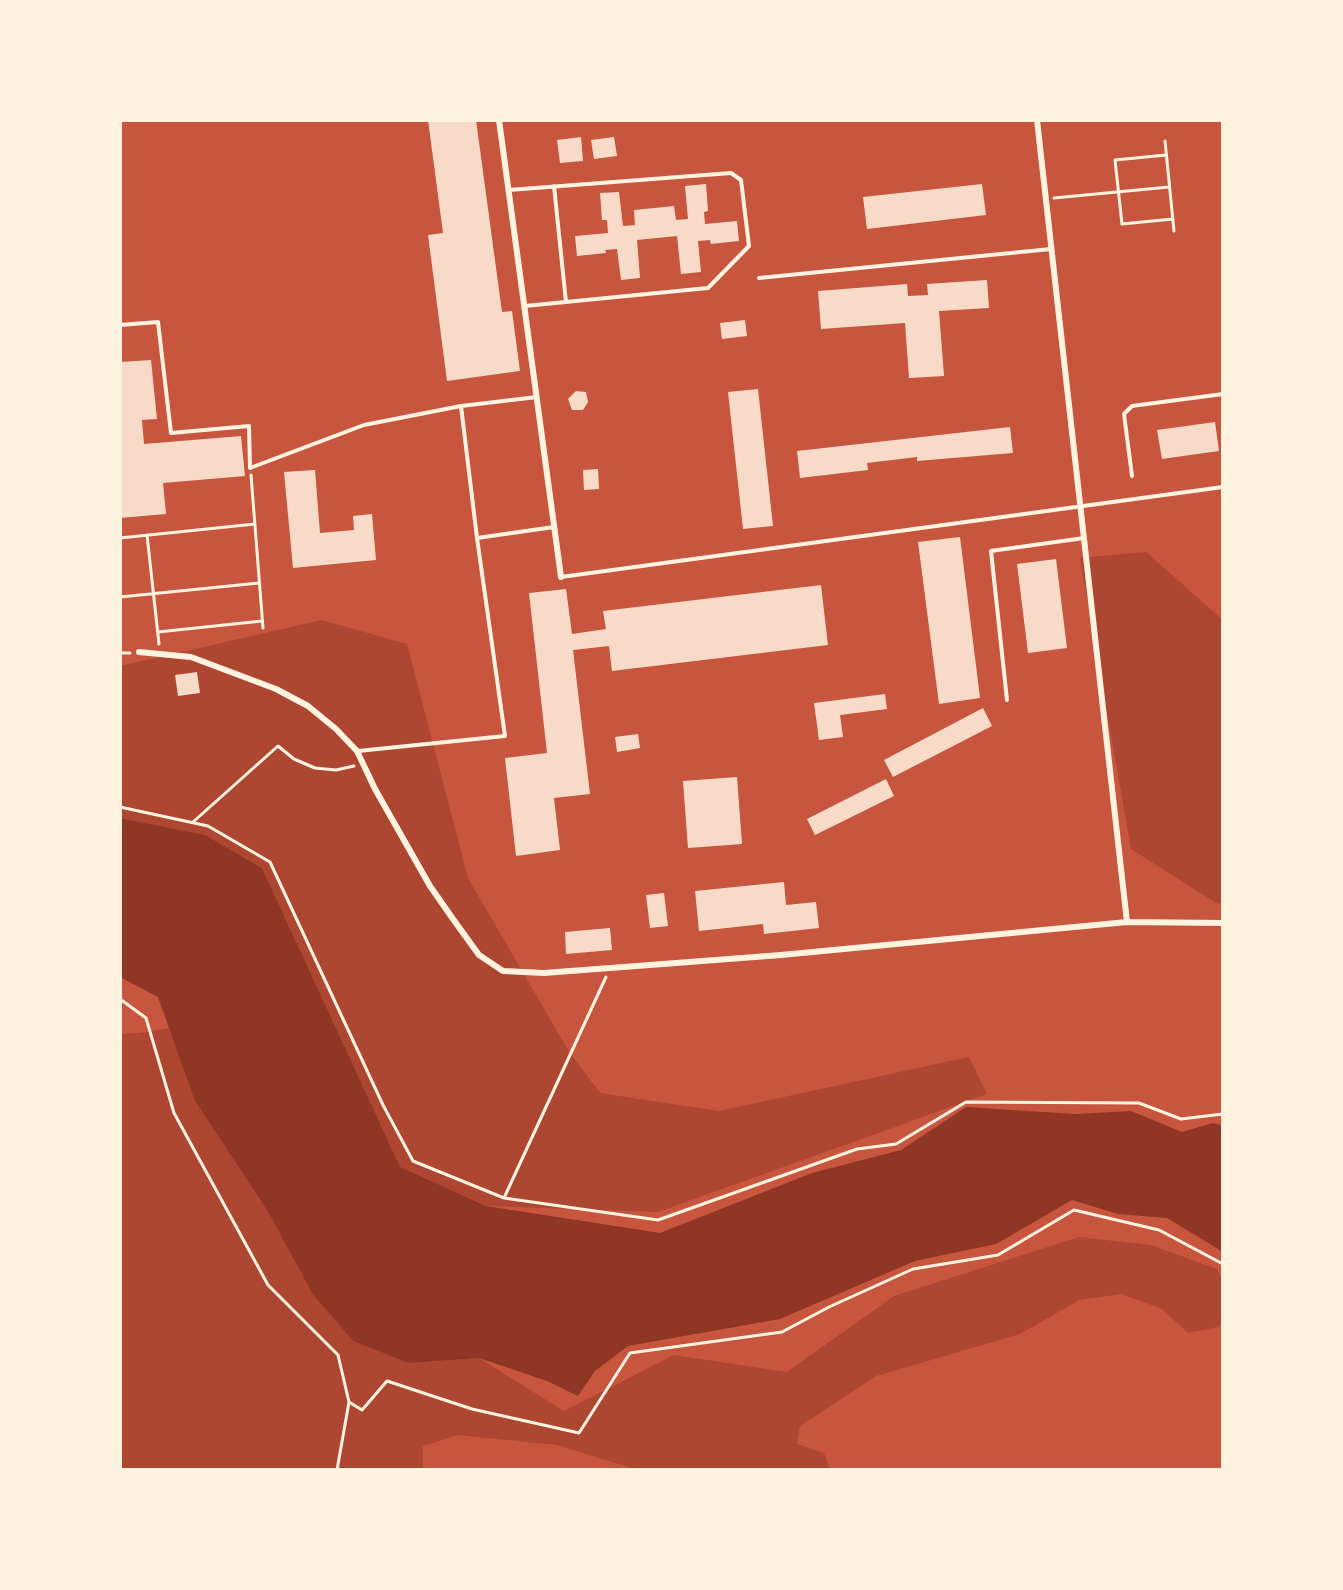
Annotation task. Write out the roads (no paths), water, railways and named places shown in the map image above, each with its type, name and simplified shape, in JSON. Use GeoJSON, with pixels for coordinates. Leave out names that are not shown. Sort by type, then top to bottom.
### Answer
{"type":"FeatureCollection","features":[{"type":"Feature","properties":{"kind":"street"},"geometry":{"type":"LineString","coordinates":[[499,120],[561,577]]}},
{"type":"Feature","properties":{"kind":"street"},"geometry":{"type":"LineString","coordinates":[[1037,120],[1127,922]]}},
{"type":"Feature","properties":{"kind":"street"},"geometry":{"type":"LineString","coordinates":[[139,652],[191,657],[276,689],[308,706],[336,729],[357,751],[430,886],[479,955],[503,971],[544,973],[782,955],[1127,922],[1223,923]]}},
{"type":"Feature","properties":{"kind":"lane"},"geometry":{"type":"LineString","coordinates":[[508,190],[731,173],[741,180],[749,246],[708,288],[525,306]]}},
{"type":"Feature","properties":{"kind":"lane"},"geometry":{"type":"LineString","coordinates":[[554,186],[566,302]]}},
{"type":"Feature","properties":{"kind":"lane"},"geometry":{"type":"LineString","coordinates":[[759,278],[1052,249]]}},
{"type":"Feature","properties":{"kind":"lane"},"geometry":{"type":"LineString","coordinates":[[120,325],[158,322],[171,433],[249,426],[250,468],[364,425],[460,406],[538,397]]}},
{"type":"Feature","properties":{"kind":"lane"},"geometry":{"type":"LineString","coordinates":[[1132,476],[1124,414],[1132,406],[1223,394]]}},
{"type":"Feature","properties":{"kind":"lane"},"geometry":{"type":"LineString","coordinates":[[357,751],[506,736],[460,406]]}},
{"type":"Feature","properties":{"kind":"lane"},"geometry":{"type":"LineString","coordinates":[[561,577],[1223,487]]}},
{"type":"Feature","properties":{"kind":"lane"},"geometry":{"type":"LineString","coordinates":[[477,538],[554,527]]}},
{"type":"Feature","properties":{"kind":"lane"},"geometry":{"type":"LineString","coordinates":[[1007,700],[991,551],[1085,538]]}}]}
